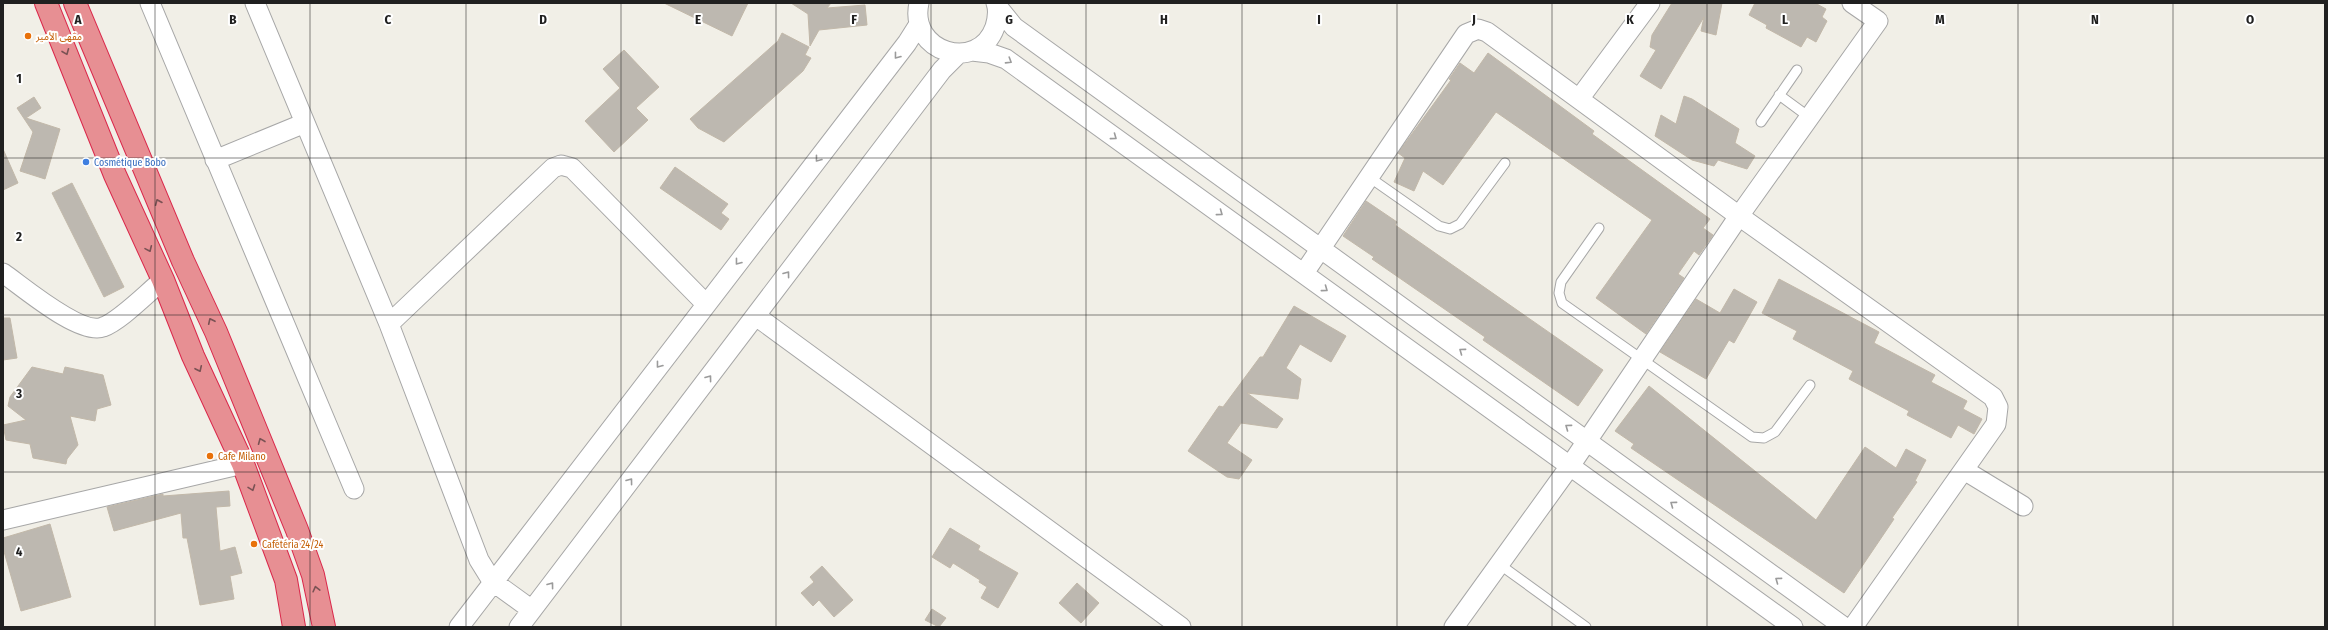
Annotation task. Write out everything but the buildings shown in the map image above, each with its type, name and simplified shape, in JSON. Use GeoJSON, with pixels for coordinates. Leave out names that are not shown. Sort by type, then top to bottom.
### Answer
{"type":"FeatureCollection","features":[{"type":"Feature","properties":{"kind":"highway"},"geometry":{"type":"LineString","coordinates":[[46,3],[115,175],[163,280],[193,356],[243,464],[286,580],[294,627]]}},
{"type":"Feature","properties":{"kind":"highway"},"geometry":{"type":"LineString","coordinates":[[75,3],[183,261],[216,332],[294,522],[313,576],[324,627]]}},
{"type":"Feature","properties":{"kind":"street"},"geometry":{"type":"LineString","coordinates":[[150,3],[354,489]]}},
{"type":"Feature","properties":{"kind":"street"},"geometry":{"type":"LineString","coordinates":[[255,3],[389,324],[475,549],[492,581],[532,610]]}},
{"type":"Feature","properties":{"kind":"street"},"geometry":{"type":"LineString","coordinates":[[1578,99],[1650,3]]}},
{"type":"Feature","properties":{"kind":"street"},"geometry":{"type":"LineString","coordinates":[[1454,627],[1570,466],[1739,216],[1878,21],[1852,3]]}},
{"type":"Feature","properties":{"kind":"street"},"geometry":{"type":"LineString","coordinates":[[519,627],[942,70],[965,52],[984,44],[993,33],[997,20],[997,5]]}},
{"type":"Feature","properties":{"kind":"street"},"geometry":{"type":"LineString","coordinates":[[997,5],[1014,27],[1844,627]]}},
{"type":"Feature","properties":{"kind":"street"},"geometry":{"type":"LineString","coordinates":[[917,10],[924,36],[933,45],[945,52],[989,53],[1006,59],[1790,625],[1804,599]]}},
{"type":"Feature","properties":{"kind":"street"},"geometry":{"type":"LineString","coordinates":[[459,627],[492,581],[907,43],[917,10]]}},
{"type":"Feature","properties":{"kind":"street"},"geometry":{"type":"LineString","coordinates":[[1304,274],[1466,34],[1470,30],[1478,29],[1487,32],[1739,216],[1993,396],[1998,407],[1996,424],[1853,627]]}},
{"type":"Feature","properties":{"kind":"street"},"geometry":{"type":"LineString","coordinates":[[215,160],[305,123]]}},
{"type":"Feature","properties":{"kind":"street"},"geometry":{"type":"LineString","coordinates":[[389,324],[553,168],[561,165],[572,168],[706,304]]}},
{"type":"Feature","properties":{"kind":"street"},"geometry":{"type":"LineString","coordinates":[[3,273],[62,314],[83,326],[94,329],[110,323],[163,280]]}},
{"type":"Feature","properties":{"kind":"street"},"geometry":{"type":"LineString","coordinates":[[756,316],[1181,627]]}},
{"type":"Feature","properties":{"kind":"street"},"geometry":{"type":"LineString","coordinates":[[3,520],[243,464]]}},
{"type":"Feature","properties":{"kind":"street"},"geometry":{"type":"LineString","coordinates":[[1964,470],[2023,506]]}},
{"type":"Feature","properties":{"kind":"lane"},"geometry":{"type":"LineString","coordinates":[[1761,122],[1797,70]]}},
{"type":"Feature","properties":{"kind":"lane"},"geometry":{"type":"LineString","coordinates":[[1779,95],[1809,117]]}},
{"type":"Feature","properties":{"kind":"lane"},"geometry":{"type":"LineString","coordinates":[[1369,177],[1439,226],[1450,228],[1460,224],[1505,163]]}},
{"type":"Feature","properties":{"kind":"lane"},"geometry":{"type":"LineString","coordinates":[[1599,228],[1561,282],[1560,298],[1562,303],[1747,434],[1758,438],[1770,436],[1775,432],[1810,384]]}},
{"type":"Feature","properties":{"kind":"lane"},"geometry":{"type":"LineString","coordinates":[[1499,564],[1586,627]]}},
{"type":"Feature","properties":{"kind":"place","name":"مقهى الأمير"},"geometry":{"type":"Point","coordinates":[28,36]}},
{"type":"Feature","properties":{"kind":"place","name":"Cosmétique Bobo"},"geometry":{"type":"Point","coordinates":[86,162]}},
{"type":"Feature","properties":{"kind":"place","name":"Cafe Milano"},"geometry":{"type":"Point","coordinates":[210,456]}},
{"type":"Feature","properties":{"kind":"place","name":"Cafétéria 24/24"},"geometry":{"type":"Point","coordinates":[254,544]}}]}
